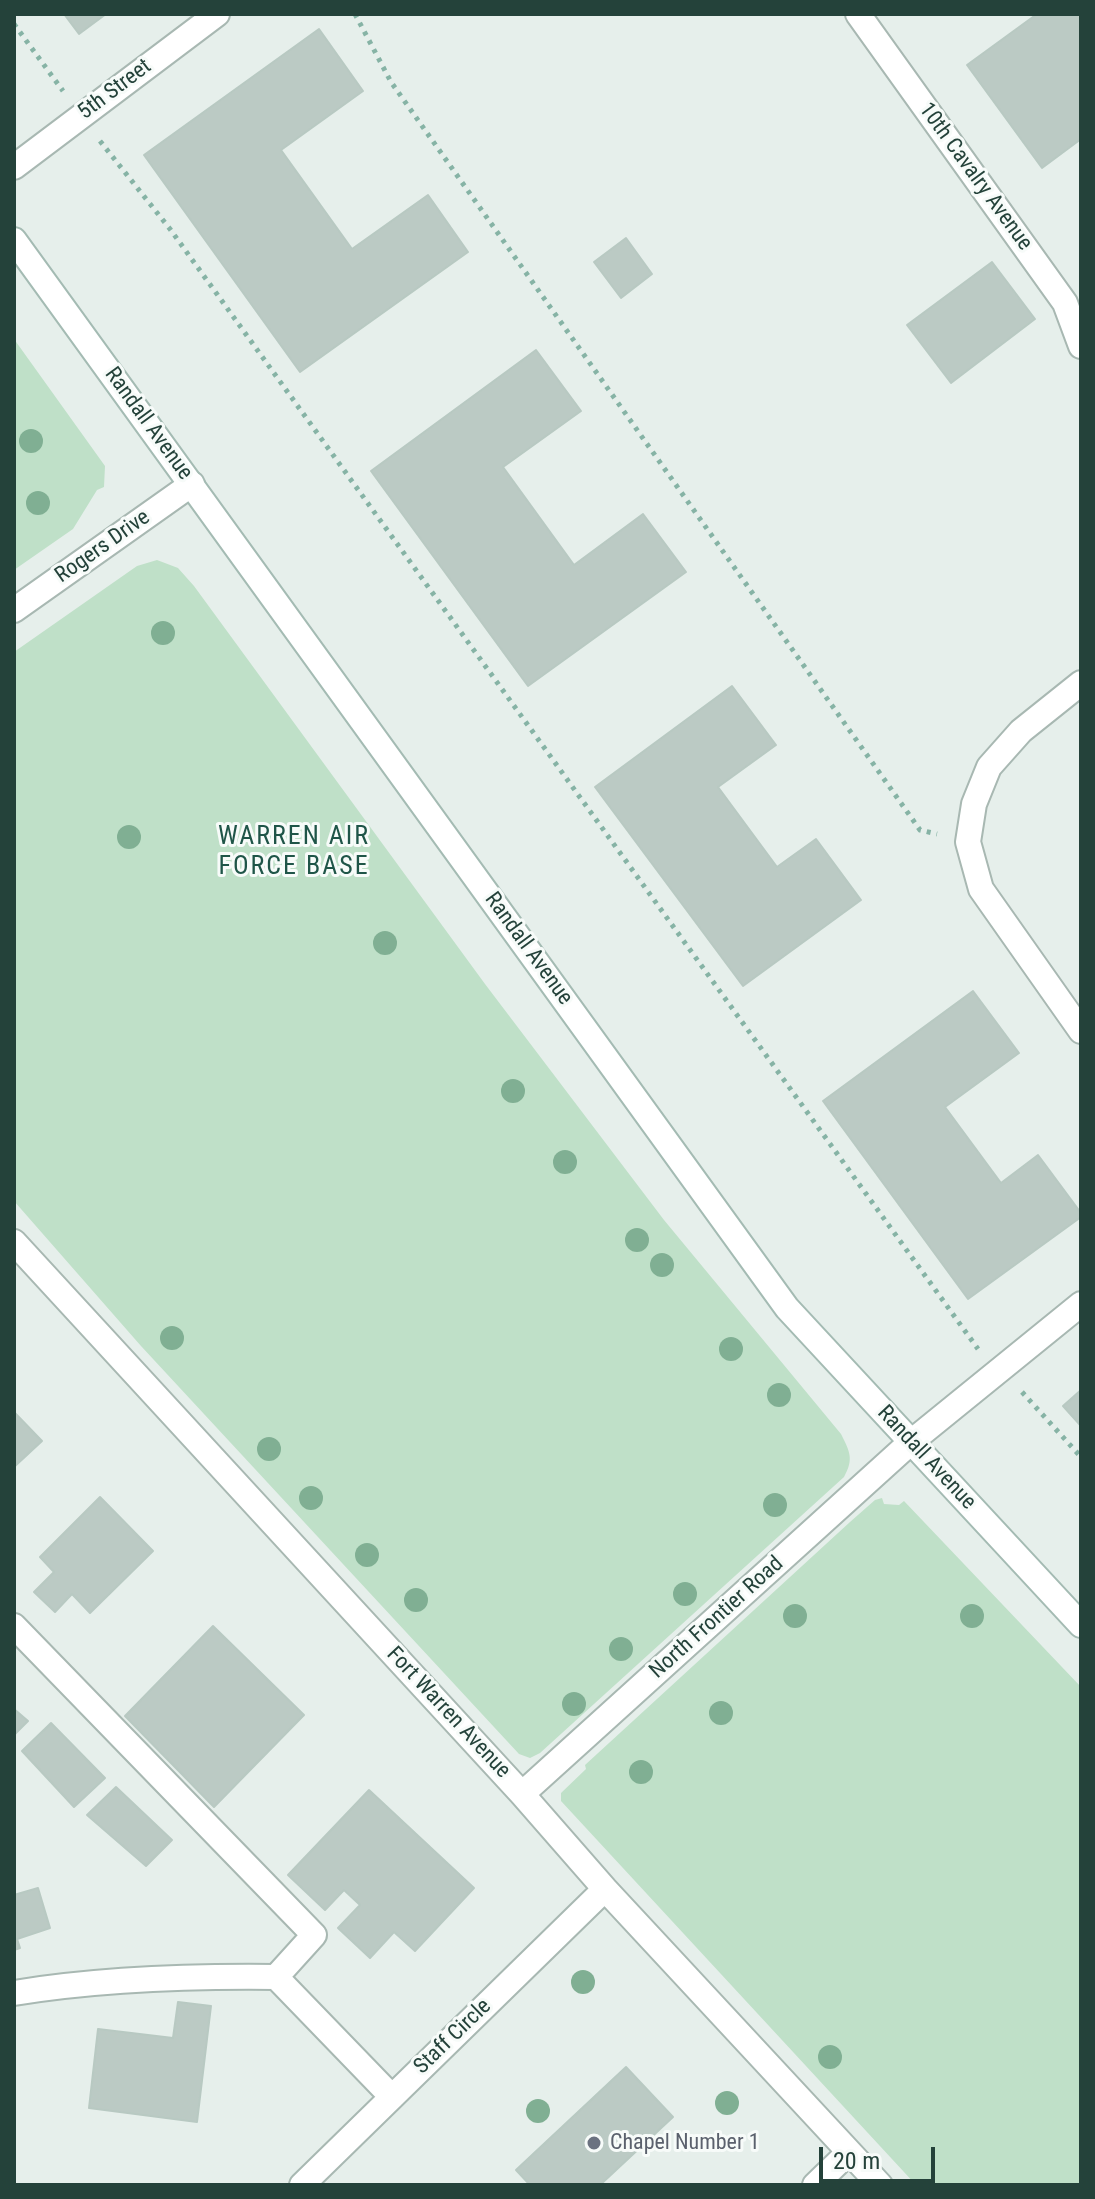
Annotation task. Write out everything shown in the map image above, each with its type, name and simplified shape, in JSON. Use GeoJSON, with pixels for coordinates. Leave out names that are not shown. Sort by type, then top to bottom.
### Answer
{"type":"FeatureCollection","features":[{"type":"Feature","properties":{"kind":"street","name":"5th Street"},"geometry":{"type":"LineString","coordinates":[[14,167],[217,14]]}},
{"type":"Feature","properties":{"kind":"street","name":"10th Cavalry Avenue"},"geometry":{"type":"LineString","coordinates":[[858,14],[1065,303],[1081,346]]}},
{"type":"Feature","properties":{"kind":"street","name":"Randall Avenue"},"geometry":{"type":"LineString","coordinates":[[14,240],[787,1308],[1081,1625]]}},
{"type":"Feature","properties":{"kind":"street","name":"Rogers Drive"},"geometry":{"type":"LineString","coordinates":[[14,610],[192,484]]}},
{"type":"Feature","properties":{"kind":"street"},"geometry":{"type":"LineString","coordinates":[[1081,683],[1021,731],[989,767],[974,804],[968,842],[981,889],[1081,1031]]}},
{"type":"Feature","properties":{"kind":"street","name":"Fort Warren Avenue"},"geometry":{"type":"LineString","coordinates":[[14,1242],[880,2185]]}},
{"type":"Feature","properties":{"kind":"street","name":"North Frontier Road"},"geometry":{"type":"LineString","coordinates":[[522,1794],[911,1442],[1081,1304]]}},
{"type":"Feature","properties":{"kind":"street"},"geometry":{"type":"LineString","coordinates":[[14,1626],[314,1935],[276,1977]]}},
{"type":"Feature","properties":{"kind":"street","name":"Staff Circle"},"geometry":{"type":"LineString","coordinates":[[302,2185],[605,1889]]}},
{"type":"Feature","properties":{"kind":"street"},"geometry":{"type":"LineString","coordinates":[[14,1993],[55,1986],[202,1976],[276,1977],[392,2097]]}},
{"type":"Feature","properties":{"kind":"street"},"geometry":{"type":"LineString","coordinates":[[815,2185],[849,2152]]}},
{"type":"Feature","properties":{"kind":"path"},"geometry":{"type":"LineString","coordinates":[[355,14],[391,82],[920,830],[968,842]]}},
{"type":"Feature","properties":{"kind":"path"},"geometry":{"type":"LineString","coordinates":[[14,24],[170,229],[995,1374],[1027,1395],[1081,1457]]}},
{"type":"Feature","properties":{"kind":"green space"},"geometry":{"type":"Polygon","coordinates":[[[14,339],[105,466],[104,487],[97,490],[73,529],[14,570],[14,339]]]}},
{"type":"Feature","properties":{"kind":"green space"},"geometry":{"type":"Polygon","coordinates":[[[157,560],[178,568],[194,586],[485,984],[664,1220],[841,1434],[849,1451],[850,1460],[844,1477],[540,1753],[530,1758],[519,1754],[141,1346],[14,1201],[14,652],[137,566],[157,560]]]}},
{"type":"Feature","properties":{"kind":"green space"},"geometry":{"type":"Polygon","coordinates":[[[882,1498],[884,1504],[899,1505],[904,1501],[1081,1687],[1081,2185],[916,2185],[561,1801],[561,1793],[586,1769],[585,1765],[850,1522],[875,1500],[882,1498]]]}},
{"type":"Feature","properties":{"kind":"building"},"geometry":{"type":"Polygon","coordinates":[[[64,14],[106,14],[79,34],[64,14]]]}},
{"type":"Feature","properties":{"kind":"building"},"geometry":{"type":"Polygon","coordinates":[[[1037,14],[1081,14],[1081,139],[1042,168],[967,65],[1037,14]]]}},
{"type":"Feature","properties":{"kind":"building"},"geometry":{"type":"Polygon","coordinates":[[[319,29],[363,91],[281,150],[352,249],[428,195],[468,252],[300,372],[144,155],[319,29]]]}},
{"type":"Feature","properties":{"kind":"building"},"geometry":{"type":"Polygon","coordinates":[[[626,238],[652,274],[621,298],[594,262],[626,238]]]}},
{"type":"Feature","properties":{"kind":"building"},"geometry":{"type":"Polygon","coordinates":[[[992,262],[1035,319],[951,383],[907,325],[992,262]]]}},
{"type":"Feature","properties":{"kind":"building"},"geometry":{"type":"Polygon","coordinates":[[[536,350],[581,411],[503,467],[574,565],[643,514],[686,572],[528,686],[371,471],[536,350]]]}},
{"type":"Feature","properties":{"kind":"building"},"geometry":{"type":"Polygon","coordinates":[[[732,686],[776,745],[718,787],[777,867],[816,839],[861,900],[743,986],[595,787],[732,686]]]}},
{"type":"Feature","properties":{"kind":"building"},"geometry":{"type":"Polygon","coordinates":[[[973,991],[1019,1053],[945,1107],[1001,1183],[1038,1155],[1081,1217],[968,1299],[823,1101],[973,991]]]}},
{"type":"Feature","properties":{"kind":"building"},"geometry":{"type":"Polygon","coordinates":[[[1081,1390],[1081,1426],[1063,1406],[1081,1390]]]}},
{"type":"Feature","properties":{"kind":"building"},"geometry":{"type":"Polygon","coordinates":[[[14,1412],[42,1441],[14,1467],[14,1412]]]}},
{"type":"Feature","properties":{"kind":"building"},"geometry":{"type":"Polygon","coordinates":[[[100,1497],[153,1551],[90,1613],[72,1594],[55,1612],[34,1592],[54,1572],[40,1557],[100,1497]]]}},
{"type":"Feature","properties":{"kind":"building"},"geometry":{"type":"Polygon","coordinates":[[[213,1626],[304,1715],[214,1807],[125,1716],[213,1626]]]}},
{"type":"Feature","properties":{"kind":"building"},"geometry":{"type":"Polygon","coordinates":[[[14,1709],[28,1721],[14,1735],[14,1709]]]}},
{"type":"Feature","properties":{"kind":"building"},"geometry":{"type":"Polygon","coordinates":[[[51,1723],[105,1778],[74,1807],[22,1751],[51,1723]]]}},
{"type":"Feature","properties":{"kind":"building"},"geometry":{"type":"Polygon","coordinates":[[[116,1787],[172,1840],[146,1866],[87,1815],[116,1787]]]}},
{"type":"Feature","properties":{"kind":"building"},"geometry":{"type":"Polygon","coordinates":[[[369,1790],[474,1888],[415,1951],[394,1932],[370,1958],[338,1928],[360,1905],[344,1890],[325,1910],[288,1875],[369,1790]]]}},
{"type":"Feature","properties":{"kind":"building"},"geometry":{"type":"Polygon","coordinates":[[[38,1888],[50,1928],[17,1939],[20,1948],[14,1950],[14,1895],[38,1888]]]}},
{"type":"Feature","properties":{"kind":"building"},"geometry":{"type":"Polygon","coordinates":[[[178,2002],[211,2006],[197,2122],[89,2108],[98,2029],[173,2038],[178,2002]]]}},
{"type":"Feature","properties":{"kind":"building","name":"Chapel Number 1"},"geometry":{"type":"Polygon","coordinates":[[[626,2067],[673,2117],[600,2185],[530,2185],[516,2170],[626,2067]]]}},
{"type":"Feature","properties":{"kind":"place","name":"Chapel Number 1"},"geometry":{"type":"Point","coordinates":[594,2143]}},
{"type":"Feature","properties":{"kind":"district","name":"WARREN AIR FORCE BASE"},"geometry":{"type":"Point","coordinates":[294,852]}}]}
